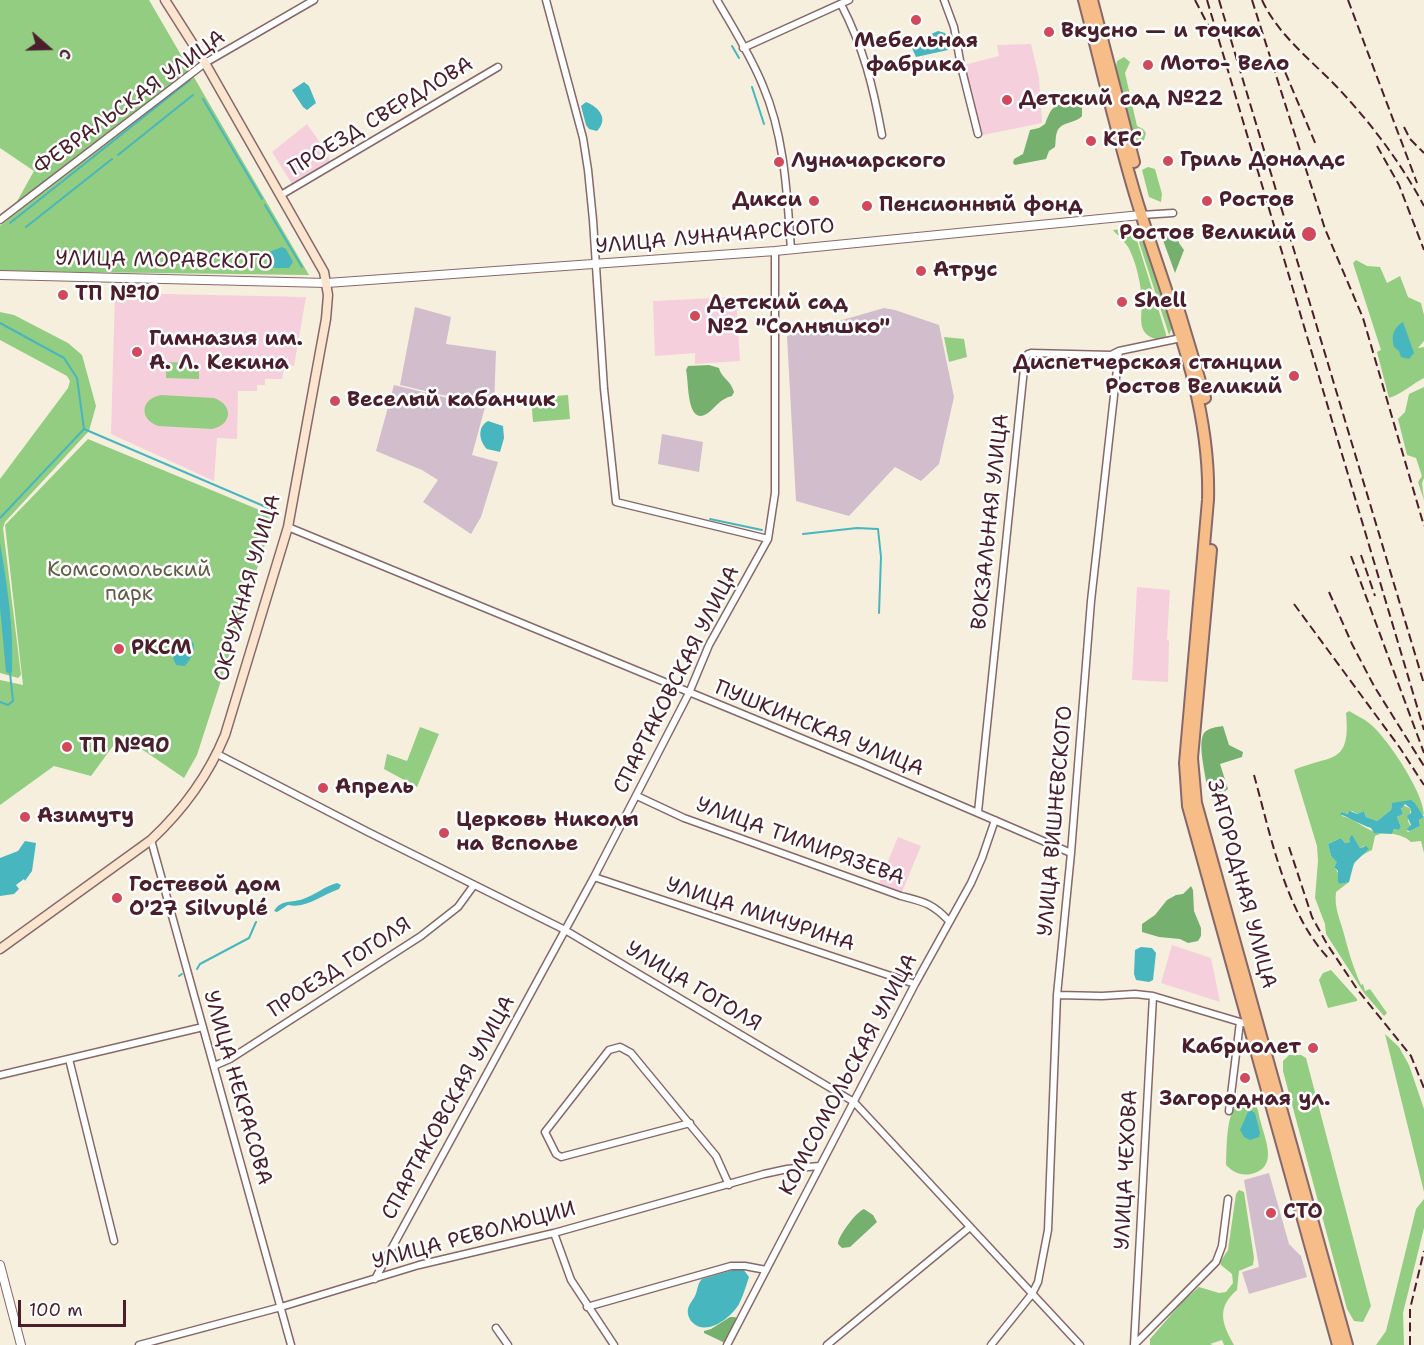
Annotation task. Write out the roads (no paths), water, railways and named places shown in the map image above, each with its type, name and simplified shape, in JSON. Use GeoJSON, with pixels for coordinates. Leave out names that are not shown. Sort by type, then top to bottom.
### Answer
{"type":"FeatureCollection","features":[{"type":"Feature","properties":{"kind":"highway"},"geometry":{"type":"LineString","coordinates":[[1084,0],[1113,117],[1144,215]]}},
{"type":"Feature","properties":{"kind":"highway"},"geometry":{"type":"LineString","coordinates":[[1092,0],[1144,215]]}},
{"type":"Feature","properties":{"kind":"highway","name":"ЗАГОРОДНАЯ УЛИЦА"},"geometry":{"type":"LineString","coordinates":[[1144,215],[1200,405],[1209,467],[1187,729],[1186,788],[1197,841],[1338,1345]]}},
{"type":"Feature","properties":{"kind":"highway","name":"ЗАГОРОДНАЯ УЛИЦА"},"geometry":{"type":"LineString","coordinates":[[1144,215],[1191,345],[1206,399],[1215,466],[1214,520],[1192,777],[1249,1025],[1347,1345]]}},
{"type":"Feature","properties":{"kind":"main road","name":"ОКРУЖНАЯ УЛИЦА"},"geometry":{"type":"LineString","coordinates":[[0,949],[152,840],[207,773],[218,754],[288,527],[326,319],[328,295],[324,272],[205,63],[165,0]]}},
{"type":"Feature","properties":{"kind":"street","name":"ФЕВРАЛЬСКАЯ УЛИЦА"},"geometry":{"type":"LineString","coordinates":[[0,220],[205,63],[314,0]]}},
{"type":"Feature","properties":{"kind":"street"},"geometry":{"type":"LineString","coordinates":[[546,0],[583,138],[592,209],[604,389],[616,502],[768,539]]}},
{"type":"Feature","properties":{"kind":"street"},"geometry":{"type":"LineString","coordinates":[[717,0],[763,85],[776,130],[784,170],[791,249]]}},
{"type":"Feature","properties":{"kind":"street"},"geometry":{"type":"LineString","coordinates":[[944,0],[954,27],[978,134]]}},
{"type":"Feature","properties":{"kind":"street"},"geometry":{"type":"LineString","coordinates":[[743,48],[846,1],[865,59],[882,135]]}},
{"type":"Feature","properties":{"kind":"street","name":"ПРОЕЗД СВЕРДЛОВА"},"geometry":{"type":"LineString","coordinates":[[281,195],[498,67]]}},
{"type":"Feature","properties":{"kind":"street"},"geometry":{"type":"LineString","coordinates":[[1144,215],[1173,213]]}},
{"type":"Feature","properties":{"kind":"street","name":"УЛИЦА ЛУНАЧАРСКОГО"},"geometry":{"type":"LineString","coordinates":[[327,283],[775,251],[1144,215]]}},
{"type":"Feature","properties":{"kind":"street","name":"СПАРТАКОВСКАЯ УЛИЦА"},"geometry":{"type":"LineString","coordinates":[[375,1280],[637,796],[689,693],[709,645],[768,539],[775,494],[775,251]]}},
{"type":"Feature","properties":{"kind":"street","name":"УЛИЦА МОРАВСКОГО"},"geometry":{"type":"LineString","coordinates":[[0,275],[327,283]]}},
{"type":"Feature","properties":{"kind":"street","name":"ВОКЗАЛЬНАЯ УЛИЦА"},"geometry":{"type":"LineString","coordinates":[[978,812],[1025,359],[1031,353],[1111,355],[1119,351],[1181,339]]}},
{"type":"Feature","properties":{"kind":"street","name":"УЛИЦА ВИШНЕВСКОГО"},"geometry":{"type":"LineString","coordinates":[[1032,1294],[1038,1282],[1048,1230],[1057,995],[1071,853],[1090,601],[1119,351]]}},
{"type":"Feature","properties":{"kind":"street","name":"ПУШКИНСКАЯ УЛИЦА"},"geometry":{"type":"LineString","coordinates":[[288,527],[995,819],[1071,853]]}},
{"type":"Feature","properties":{"kind":"street","name":"УЛИЦА ГОГОЛЯ"},"geometry":{"type":"LineString","coordinates":[[218,754],[565,930],[854,1102],[1080,1345]]}},
{"type":"Feature","properties":{"kind":"street","name":"УЛИЦА ТИМИРЯЗЕВА"},"geometry":{"type":"LineString","coordinates":[[637,796],[684,818],[900,896],[924,902],[936,907],[949,921]]}},
{"type":"Feature","properties":{"kind":"street","name":"КОМСОМОЛЬСКАЯ УЛИЦА"},"geometry":{"type":"LineString","coordinates":[[727,1345],[915,984],[971,883],[995,819]]}},
{"type":"Feature","properties":{"kind":"street","name":"УЛИЦА НЕКРАСОВА"},"geometry":{"type":"LineString","coordinates":[[152,840],[291,1345]]}},
{"type":"Feature","properties":{"kind":"street","name":"УЛИЦА МИЧУРИНА"},"geometry":{"type":"LineString","coordinates":[[594,877],[915,984]]}},
{"type":"Feature","properties":{"kind":"street","name":"ПРОЕЗД ГОГОЛЯ"},"geometry":{"type":"LineString","coordinates":[[214,1066],[230,1059],[421,936],[458,907],[474,885]]}},
{"type":"Feature","properties":{"kind":"street"},"geometry":{"type":"LineString","coordinates":[[1057,995],[1135,994],[1154,996],[1249,1025],[1229,1111]]}},
{"type":"Feature","properties":{"kind":"street","name":"УЛИЦА ЧЕХОВА"},"geometry":{"type":"LineString","coordinates":[[1134,1345],[1154,996]]}},
{"type":"Feature","properties":{"kind":"street"},"geometry":{"type":"LineString","coordinates":[[0,1075],[203,1027]]}},
{"type":"Feature","properties":{"kind":"street"},"geometry":{"type":"LineString","coordinates":[[690,1123],[561,1157],[556,1154],[545,1132],[609,1050],[620,1047],[631,1053],[690,1123],[716,1156],[729,1185]]}},
{"type":"Feature","properties":{"kind":"street"},"geometry":{"type":"LineString","coordinates":[[69,1059],[114,1241]]}},
{"type":"Feature","properties":{"kind":"street","name":"УЛИЦА РЕВОЛЮЦИИ"},"geometry":{"type":"LineString","coordinates":[[139,1345],[281,1307],[419,1265],[554,1233],[787,1170],[819,1166]]}},
{"type":"Feature","properties":{"kind":"street","name":"УЛИЦА ЧЕХОВА"},"geometry":{"type":"LineString","coordinates":[[1134,1345],[1216,1262],[1222,1246],[1228,1199]]}},
{"type":"Feature","properties":{"kind":"street"},"geometry":{"type":"LineString","coordinates":[[827,1345],[970,1227]]}},
{"type":"Feature","properties":{"kind":"street"},"geometry":{"type":"LineString","coordinates":[[554,1233],[571,1280],[614,1345]]}},
{"type":"Feature","properties":{"kind":"street"},"geometry":{"type":"LineString","coordinates":[[0,1265],[21,1345]]}},
{"type":"Feature","properties":{"kind":"street"},"geometry":{"type":"LineString","coordinates":[[587,1307],[731,1266],[766,1270]]}},
{"type":"Feature","properties":{"kind":"street"},"geometry":{"type":"LineString","coordinates":[[991,1345],[1032,1294]]}},
{"type":"Feature","properties":{"kind":"street"},"geometry":{"type":"LineString","coordinates":[[496,1328],[508,1345]]}},
{"type":"Feature","properties":{"kind":"water"},"geometry":{"type":"Polygon","coordinates":[[[938,31],[945,33],[949,41],[948,50],[916,57],[912,48],[913,42],[938,31]]]}},
{"type":"Feature","properties":{"kind":"water"},"geometry":{"type":"Polygon","coordinates":[[[304,82],[309,86],[316,103],[307,110],[292,90],[304,82]]]}},
{"type":"Feature","properties":{"kind":"water"},"geometry":{"type":"Polygon","coordinates":[[[586,102],[601,114],[601,127],[597,131],[589,129],[586,125],[581,106],[586,102]]]}},
{"type":"Feature","properties":{"kind":"water"},"geometry":{"type":"Polygon","coordinates":[[[282,247],[286,249],[293,262],[289,268],[270,266],[269,252],[282,247]]]}},
{"type":"Feature","properties":{"kind":"water"},"geometry":{"type":"Polygon","coordinates":[[[1403,322],[1414,353],[1409,359],[1401,357],[1393,343],[1395,330],[1403,322]]]}},
{"type":"Feature","properties":{"kind":"water"},"geometry":{"type":"Polygon","coordinates":[[[488,421],[503,426],[504,438],[500,452],[487,449],[482,442],[481,430],[488,421]]]}},
{"type":"Feature","properties":{"kind":"water"},"geometry":{"type":"Polygon","coordinates":[[[0,543],[11,623],[12,672],[10,674],[6,672],[0,608],[0,543]]]}},
{"type":"Feature","properties":{"kind":"water"},"geometry":{"type":"Polygon","coordinates":[[[190,637],[194,645],[192,656],[185,666],[176,665],[173,657],[174,648],[180,638],[190,637]]]}},
{"type":"Feature","properties":{"kind":"water"},"geometry":{"type":"Polygon","coordinates":[[[1411,800],[1424,817],[1419,820],[1420,826],[1410,831],[1406,830],[1411,825],[1407,816],[1411,813],[1411,809],[1405,804],[1401,809],[1403,814],[1397,817],[1401,827],[1399,830],[1394,829],[1392,834],[1374,833],[1371,828],[1340,814],[1342,812],[1347,814],[1350,811],[1357,814],[1364,811],[1366,817],[1377,821],[1391,810],[1392,803],[1411,800]]]}},
{"type":"Feature","properties":{"kind":"water"},"geometry":{"type":"Polygon","coordinates":[[[1352,835],[1360,848],[1366,846],[1369,849],[1354,863],[1349,882],[1340,884],[1338,871],[1334,867],[1337,862],[1331,856],[1328,844],[1341,838],[1345,843],[1350,842],[1349,838],[1352,835]]]}},
{"type":"Feature","properties":{"kind":"water"},"geometry":{"type":"Polygon","coordinates":[[[25,841],[36,843],[32,871],[25,881],[24,879],[16,885],[19,889],[14,894],[0,896],[0,858],[18,851],[25,841]]]}},
{"type":"Feature","properties":{"kind":"water"},"geometry":{"type":"Polygon","coordinates":[[[337,883],[341,885],[339,889],[314,901],[295,906],[288,905],[277,912],[274,911],[283,903],[303,899],[337,883]]]}},
{"type":"Feature","properties":{"kind":"water"},"geometry":{"type":"Polygon","coordinates":[[[1141,947],[1152,948],[1156,953],[1153,980],[1149,982],[1136,980],[1134,974],[1135,950],[1141,947]]]}},
{"type":"Feature","properties":{"kind":"water"},"geometry":{"type":"Polygon","coordinates":[[[1248,1112],[1255,1113],[1260,1133],[1259,1137],[1250,1140],[1244,1137],[1240,1130],[1248,1112]]]}},
{"type":"Feature","properties":{"kind":"water"},"geometry":{"type":"Polygon","coordinates":[[[736,1269],[743,1269],[749,1277],[735,1309],[724,1320],[711,1327],[698,1326],[692,1322],[688,1316],[688,1309],[700,1281],[736,1269]]]}},
{"type":"Feature","properties":{"kind":"waterway"},"geometry":{"type":"LineString","coordinates":[[732,46],[739,58]]}},
{"type":"Feature","properties":{"kind":"waterway"},"geometry":{"type":"LineString","coordinates":[[10,223],[190,80]]}},
{"type":"Feature","properties":{"kind":"waterway"},"geometry":{"type":"LineString","coordinates":[[752,87],[764,124]]}},
{"type":"Feature","properties":{"kind":"waterway"},"geometry":{"type":"LineString","coordinates":[[118,155],[193,95]]}},
{"type":"Feature","properties":{"kind":"waterway"},"geometry":{"type":"LineString","coordinates":[[203,99],[262,199]]}},
{"type":"Feature","properties":{"kind":"waterway"},"geometry":{"type":"LineString","coordinates":[[26,227],[112,159]]}},
{"type":"Feature","properties":{"kind":"waterway"},"geometry":{"type":"LineString","coordinates":[[265,205],[302,267]]}},
{"type":"Feature","properties":{"kind":"waterway"},"geometry":{"type":"LineString","coordinates":[[0,323],[64,358],[77,378],[84,429]]}},
{"type":"Feature","properties":{"kind":"waterway"},"geometry":{"type":"LineString","coordinates":[[0,518],[84,429],[273,510]]}},
{"type":"Feature","properties":{"kind":"waterway"},"geometry":{"type":"LineString","coordinates":[[710,519],[762,530]]}},
{"type":"Feature","properties":{"kind":"waterway"},"geometry":{"type":"LineString","coordinates":[[803,534],[857,528],[878,529],[881,557],[879,613]]}},
{"type":"Feature","properties":{"kind":"waterway"},"geometry":{"type":"LineString","coordinates":[[0,702],[8,705],[13,701],[10,673]]}},
{"type":"Feature","properties":{"kind":"waterway"},"geometry":{"type":"LineString","coordinates":[[197,969],[200,964],[249,938],[256,922]]}},
{"type":"Feature","properties":{"kind":"railway"},"geometry":{"type":"LineString","coordinates":[[1195,0],[1209,27]]}},
{"type":"Feature","properties":{"kind":"railway"},"geometry":{"type":"LineString","coordinates":[[1207,0],[1424,730]]}},
{"type":"Feature","properties":{"kind":"railway"},"geometry":{"type":"LineString","coordinates":[[1219,0],[1424,684]]}},
{"type":"Feature","properties":{"kind":"railway"},"geometry":{"type":"LineString","coordinates":[[1252,0],[1325,229],[1363,318],[1424,526]]}},
{"type":"Feature","properties":{"kind":"railway"},"geometry":{"type":"LineString","coordinates":[[1262,0],[1286,36],[1362,115],[1395,159],[1424,206]]}},
{"type":"Feature","properties":{"kind":"railway"},"geometry":{"type":"LineString","coordinates":[[1348,0],[1417,183]]}},
{"type":"Feature","properties":{"kind":"railway"},"geometry":{"type":"LineString","coordinates":[[1280,60],[1316,145]]}},
{"type":"Feature","properties":{"kind":"railway"},"geometry":{"type":"LineString","coordinates":[[1404,127],[1410,139],[1424,153]]}},
{"type":"Feature","properties":{"kind":"railway"},"geometry":{"type":"LineString","coordinates":[[1377,146],[1399,185],[1424,250]]}},
{"type":"Feature","properties":{"kind":"railway"},"geometry":{"type":"LineString","coordinates":[[1361,555],[1375,596]]}},
{"type":"Feature","properties":{"kind":"railway"},"geometry":{"type":"LineString","coordinates":[[1351,556],[1424,753]]}},
{"type":"Feature","properties":{"kind":"railway"},"geometry":{"type":"LineString","coordinates":[[1329,592],[1374,686],[1424,766]]}},
{"type":"Feature","properties":{"kind":"railway"},"geometry":{"type":"LineString","coordinates":[[1294,604],[1400,748],[1424,785]]}},
{"type":"Feature","properties":{"kind":"railway"},"geometry":{"type":"LineString","coordinates":[[1254,775],[1274,848],[1291,897],[1302,920],[1330,960]]}},
{"type":"Feature","properties":{"kind":"railway"},"geometry":{"type":"LineString","coordinates":[[1289,847],[1312,917],[1327,944],[1357,989],[1411,1056],[1424,1088]]}},
{"type":"Feature","properties":{"kind":"railway"},"geometry":{"type":"LineString","coordinates":[[1410,1345],[1410,1309],[1424,1251]]}},
{"type":"Feature","properties":{"kind":"place","name":"Мебельная фабрика"},"geometry":{"type":"Point","coordinates":[916,20]}},
{"type":"Feature","properties":{"kind":"place","name":"Вкусно — и точка"},"geometry":{"type":"Point","coordinates":[1049,32]}},
{"type":"Feature","properties":{"kind":"place","name":"Мото- Вело"},"geometry":{"type":"Point","coordinates":[1148,65]}},
{"type":"Feature","properties":{"kind":"place","name":"Детский сад №22"},"geometry":{"type":"Point","coordinates":[1007,100]}},
{"type":"Feature","properties":{"kind":"place","name":"KFC"},"geometry":{"type":"Point","coordinates":[1091,141]}},
{"type":"Feature","properties":{"kind":"place","name":"Гриль Доналдс"},"geometry":{"type":"Point","coordinates":[1168,161]}},
{"type":"Feature","properties":{"kind":"place","name":"Луначарского"},"geometry":{"type":"Point","coordinates":[779,162]}},
{"type":"Feature","properties":{"kind":"place","name":"Дикси"},"geometry":{"type":"Point","coordinates":[814,201]}},
{"type":"Feature","properties":{"kind":"place","name":"Ростов"},"geometry":{"type":"Point","coordinates":[1207,201]}},
{"type":"Feature","properties":{"kind":"place","name":"Пенсионный фонд"},"geometry":{"type":"Point","coordinates":[867,206]}},
{"type":"Feature","properties":{"kind":"place","name":"Ростов Великий"},"geometry":{"type":"Point","coordinates":[1309,234]}},
{"type":"Feature","properties":{"kind":"place","name":"Атрус"},"geometry":{"type":"Point","coordinates":[921,271]}},
{"type":"Feature","properties":{"kind":"place","name":"ТП №10"},"geometry":{"type":"Point","coordinates":[63,295]}},
{"type":"Feature","properties":{"kind":"place","name":"Shell"},"geometry":{"type":"Point","coordinates":[1122,302]}},
{"type":"Feature","properties":{"kind":"place","name":"Детский сад №2 \"Солнышко\""},"geometry":{"type":"Point","coordinates":[695,316]}},
{"type":"Feature","properties":{"kind":"place","name":"Гимназия им. А. Л. Кекина"},"geometry":{"type":"Point","coordinates":[137,352]}},
{"type":"Feature","properties":{"kind":"place","name":"Диспетчерская станции Ростов Великий"},"geometry":{"type":"Point","coordinates":[1294,376]}},
{"type":"Feature","properties":{"kind":"place","name":"Веселый кабанчик"},"geometry":{"type":"Point","coordinates":[335,401]}},
{"type":"Feature","properties":{"kind":"place","name":"РКСМ"},"geometry":{"type":"Point","coordinates":[119,649]}},
{"type":"Feature","properties":{"kind":"place","name":"ТП №90"},"geometry":{"type":"Point","coordinates":[67,747]}},
{"type":"Feature","properties":{"kind":"place","name":"Апрель"},"geometry":{"type":"Point","coordinates":[323,788]}},
{"type":"Feature","properties":{"kind":"place","name":"Азимуту"},"geometry":{"type":"Point","coordinates":[25,817]}},
{"type":"Feature","properties":{"kind":"place","name":"Церковь Николы на Всполье"},"geometry":{"type":"Point","coordinates":[444,833]}},
{"type":"Feature","properties":{"kind":"place","name":"Гостевой дом O'27 Silvuplé"},"geometry":{"type":"Point","coordinates":[117,898]}},
{"type":"Feature","properties":{"kind":"place","name":"Кабриолет"},"geometry":{"type":"Point","coordinates":[1313,1048]}},
{"type":"Feature","properties":{"kind":"place","name":"Загородная ул."},"geometry":{"type":"Point","coordinates":[1245,1078]}},
{"type":"Feature","properties":{"kind":"place","name":"СТО"},"geometry":{"type":"Point","coordinates":[1271,1213]}},
{"type":"Feature","properties":{"kind":"park label","name":"Комсомольский парк"},"geometry":{"type":"Point","coordinates":[129,583]}}]}
